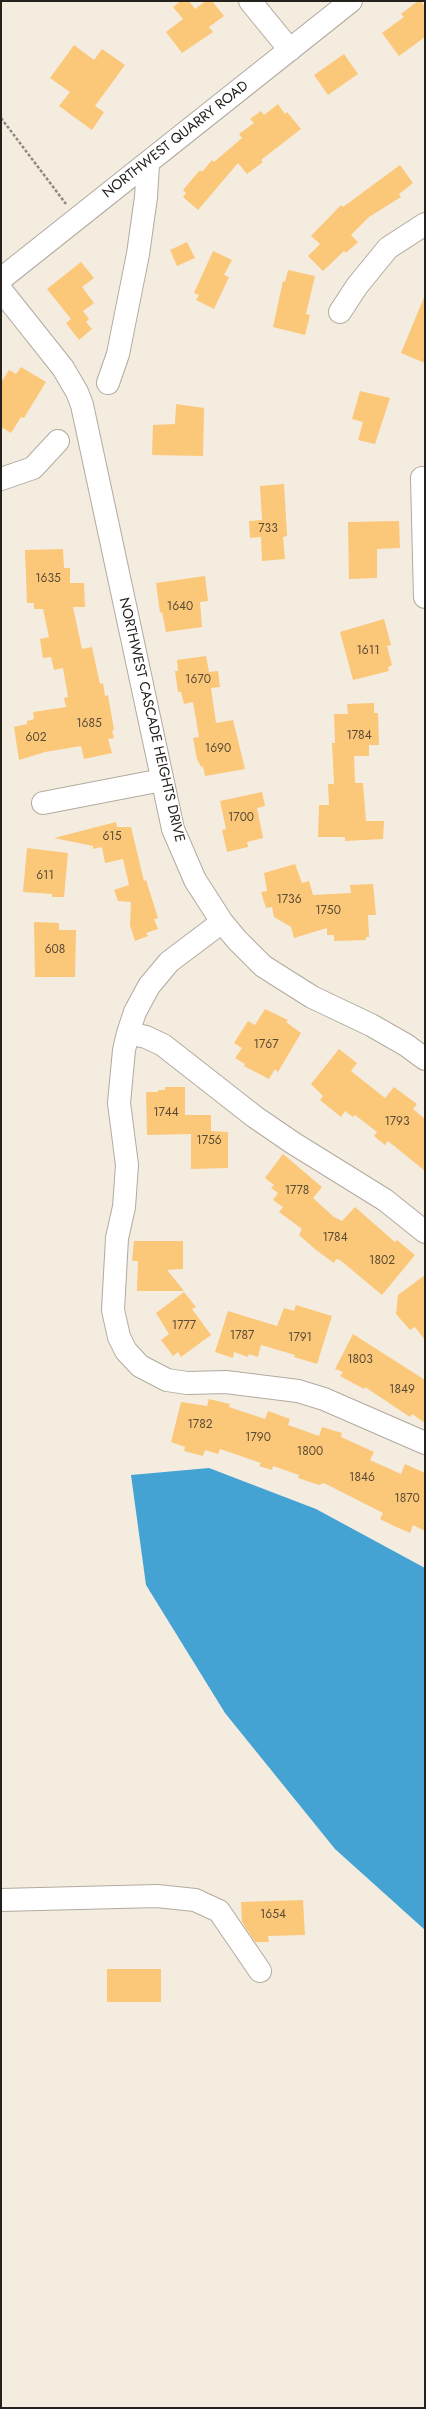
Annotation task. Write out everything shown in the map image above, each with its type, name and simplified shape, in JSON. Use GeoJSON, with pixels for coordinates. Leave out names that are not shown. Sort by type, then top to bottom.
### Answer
{"type":"FeatureCollection","features":[{"type":"Feature","properties":{"kind":"street"},"geometry":{"type":"LineString","coordinates":[[250,1],[290,50]]}},
{"type":"Feature","properties":{"kind":"street","name":"NORTHWEST QUARRY ROAD"},"geometry":{"type":"LineString","coordinates":[[1,279],[148,164],[351,1]]}},
{"type":"Feature","properties":{"kind":"street"},"geometry":{"type":"LineString","coordinates":[[108,383],[118,354],[138,254],[146,197],[148,164]]}},
{"type":"Feature","properties":{"kind":"street"},"geometry":{"type":"LineString","coordinates":[[340,312],[357,286],[388,248],[425,224]]}},
{"type":"Feature","properties":{"kind":"street","name":"NORTHWEST CASCADE HEIGHTS DRIVE"},"geometry":{"type":"LineString","coordinates":[[1,290],[63,368],[82,405],[173,829],[180,849],[195,880],[222,922],[263,966],[312,998],[378,1029],[406,1045],[425,1059]]}},
{"type":"Feature","properties":{"kind":"street"},"geometry":{"type":"LineString","coordinates":[[1,479],[33,468],[58,441]]}},
{"type":"Feature","properties":{"kind":"street"},"geometry":{"type":"LineString","coordinates":[[424,478],[425,596]]}},
{"type":"Feature","properties":{"kind":"street"},"geometry":{"type":"LineString","coordinates":[[43,803],[162,780]]}},
{"type":"Feature","properties":{"kind":"street"},"geometry":{"type":"LineString","coordinates":[[222,922],[169,962],[149,986],[135,1012],[128,1033],[124,1050],[119,1103],[127,1166],[127,1185],[117,1238],[113,1310],[119,1337],[126,1350],[140,1366],[167,1380],[187,1383],[226,1382],[298,1391],[324,1399],[425,1443]]}},
{"type":"Feature","properties":{"kind":"street"},"geometry":{"type":"LineString","coordinates":[[128,1033],[146,1037],[163,1045],[255,1117],[293,1143],[385,1200],[425,1232]]}},
{"type":"Feature","properties":{"kind":"street"},"geometry":{"type":"LineString","coordinates":[[1,1900],[157,1896],[195,1900],[219,1911],[260,1971]]}},
{"type":"Feature","properties":{"kind":"path"},"geometry":{"type":"LineString","coordinates":[[1,118],[77,219]]}},
{"type":"Feature","properties":{"kind":"water"},"geometry":{"type":"Polygon","coordinates":[[[209,1468],[316,1509],[425,1568],[425,1930],[335,1849],[225,1713],[146,1585],[131,1475],[209,1468]]]}},
{"type":"Feature","properties":{"kind":"building"},"geometry":{"type":"Polygon","coordinates":[[[181,1],[189,1],[195,9],[206,1],[212,1],[224,16],[209,27],[213,32],[182,53],[166,32],[183,19],[173,7],[181,1]]]}},
{"type":"Feature","properties":{"kind":"building"},"geometry":{"type":"Polygon","coordinates":[[[418,1],[421,1],[425,7],[425,37],[399,56],[382,33],[404,17],[401,14],[418,1]]]}},
{"type":"Feature","properties":{"kind":"building"},"geometry":{"type":"Polygon","coordinates":[[[74,45],[94,60],[102,49],[125,65],[95,106],[104,112],[92,130],[59,106],[70,92],[50,78],[74,45]]]}},
{"type":"Feature","properties":{"kind":"building"},"geometry":{"type":"Polygon","coordinates":[[[344,54],[358,74],[328,95],[314,75],[344,54]]]}},
{"type":"Feature","properties":{"kind":"building"},"geometry":{"type":"Polygon","coordinates":[[[278,104],[285,114],[287,112],[301,129],[261,160],[263,162],[247,174],[238,163],[198,210],[183,197],[186,193],[183,190],[200,170],[202,172],[212,160],[214,162],[242,138],[239,134],[254,123],[250,119],[261,111],[264,115],[278,104]]]}},
{"type":"Feature","properties":{"kind":"building"},"geometry":{"type":"Polygon","coordinates":[[[400,165],[413,183],[399,194],[401,197],[369,217],[351,235],[358,242],[346,253],[344,251],[323,271],[308,256],[320,244],[311,236],[341,205],[343,207],[400,165]]]}},
{"type":"Feature","properties":{"kind":"building"},"geometry":{"type":"Polygon","coordinates":[[[187,242],[195,258],[177,266],[170,250],[187,242]]]}},
{"type":"Feature","properties":{"kind":"building"},"geometry":{"type":"Polygon","coordinates":[[[213,251],[232,260],[224,275],[229,277],[214,309],[196,300],[199,295],[194,293],[213,251]]]}},
{"type":"Feature","properties":{"kind":"building"},"geometry":{"type":"Polygon","coordinates":[[[81,262],[94,278],[82,287],[94,303],[83,311],[89,319],[86,322],[92,329],[79,340],[66,323],[71,319],[47,289],[81,262]]]}},
{"type":"Feature","properties":{"kind":"building"},"geometry":{"type":"Polygon","coordinates":[[[288,270],[315,276],[306,314],[310,315],[305,335],[273,327],[283,281],[285,282],[288,270]]]}},
{"type":"Feature","properties":{"kind":"building"},"geometry":{"type":"Polygon","coordinates":[[[425,295],[425,363],[401,353],[425,295]]]}},
{"type":"Feature","properties":{"kind":"building"},"geometry":{"type":"Polygon","coordinates":[[[21,367],[46,382],[24,418],[21,417],[11,433],[1,427],[1,382],[9,370],[16,374],[21,367]]]}},
{"type":"Feature","properties":{"kind":"building"},"geometry":{"type":"Polygon","coordinates":[[[360,391],[390,398],[375,444],[358,440],[363,422],[352,419],[360,391]]]}},
{"type":"Feature","properties":{"kind":"building"},"geometry":{"type":"Polygon","coordinates":[[[176,404],[204,408],[203,456],[152,455],[153,425],[175,424],[176,404]]]}},
{"type":"Feature","properties":{"kind":"building"},"geometry":{"type":"Polygon","coordinates":[[[284,484],[287,536],[283,537],[285,559],[262,561],[261,537],[250,538],[249,521],[262,520],[260,486],[284,484]]]}},
{"type":"Feature","properties":{"kind":"building"},"geometry":{"type":"Polygon","coordinates":[[[399,521],[400,548],[377,549],[377,578],[349,579],[348,522],[399,521]]]}},
{"type":"Feature","properties":{"kind":"building"},"geometry":{"type":"Polygon","coordinates":[[[63,549],[64,568],[70,568],[70,583],[84,583],[85,607],[73,607],[82,649],[92,647],[100,684],[103,683],[105,696],[108,695],[114,730],[112,731],[114,738],[108,739],[112,753],[84,759],[81,746],[45,752],[19,760],[14,727],[27,724],[27,721],[34,719],[33,712],[66,707],[64,698],[68,697],[63,668],[54,670],[51,657],[43,658],[40,639],[49,637],[43,609],[34,609],[34,603],[27,603],[25,550],[63,549]]]}},
{"type":"Feature","properties":{"kind":"building"},"geometry":{"type":"Polygon","coordinates":[[[205,576],[208,601],[200,602],[202,627],[166,632],[162,612],[160,613],[156,583],[205,576]]]}},
{"type":"Feature","properties":{"kind":"building"},"geometry":{"type":"Polygon","coordinates":[[[384,619],[391,645],[387,646],[392,665],[388,667],[389,671],[353,680],[340,632],[384,619]]]}},
{"type":"Feature","properties":{"kind":"building"},"geometry":{"type":"Polygon","coordinates":[[[206,656],[209,672],[218,671],[220,687],[211,688],[216,723],[233,720],[245,769],[205,776],[203,766],[201,767],[197,759],[193,738],[199,737],[193,702],[184,704],[181,692],[178,692],[175,671],[178,671],[177,660],[206,656]]]}},
{"type":"Feature","properties":{"kind":"building"},"geometry":{"type":"Polygon","coordinates":[[[374,703],[374,713],[378,713],[379,745],[369,745],[369,756],[354,756],[355,783],[363,783],[366,821],[384,821],[383,839],[345,841],[345,837],[318,837],[319,805],[329,805],[328,784],[334,784],[332,743],[335,743],[334,714],[348,714],[347,704],[374,703]]]}},
{"type":"Feature","properties":{"kind":"building"},"geometry":{"type":"Polygon","coordinates":[[[262,792],[265,806],[257,808],[263,838],[247,842],[248,847],[227,852],[222,830],[226,829],[220,801],[262,792]]]}},
{"type":"Feature","properties":{"kind":"building"},"geometry":{"type":"Polygon","coordinates":[[[116,822],[117,827],[131,827],[144,881],[146,880],[158,918],[154,919],[158,929],[146,933],[148,936],[135,941],[130,925],[131,902],[118,901],[114,890],[129,885],[123,859],[105,863],[102,847],[93,849],[93,846],[54,838],[116,822]]]}},
{"type":"Feature","properties":{"kind":"building"},"geometry":{"type":"Polygon","coordinates":[[[27,848],[68,853],[64,897],[52,897],[52,894],[23,892],[27,848]]]}},
{"type":"Feature","properties":{"kind":"building"},"geometry":{"type":"Polygon","coordinates":[[[295,864],[302,883],[309,881],[313,895],[351,893],[350,885],[373,884],[376,915],[368,915],[369,937],[366,937],[366,940],[334,941],[334,935],[327,935],[327,928],[294,938],[291,927],[274,917],[272,907],[266,908],[261,892],[267,891],[264,873],[295,864]]]}},
{"type":"Feature","properties":{"kind":"building"},"geometry":{"type":"Polygon","coordinates":[[[34,922],[59,923],[59,930],[76,930],[75,977],[35,977],[34,922]]]}},
{"type":"Feature","properties":{"kind":"building"},"geometry":{"type":"Polygon","coordinates":[[[265,1009],[288,1020],[286,1022],[301,1033],[278,1072],[275,1069],[269,1079],[244,1066],[245,1064],[235,1058],[242,1048],[234,1043],[248,1021],[255,1025],[265,1009]]]}},
{"type":"Feature","properties":{"kind":"building"},"geometry":{"type":"Polygon","coordinates":[[[339,1049],[357,1063],[351,1071],[385,1098],[394,1087],[417,1104],[413,1109],[425,1119],[425,1171],[388,1141],[385,1145],[374,1136],[377,1132],[355,1115],[353,1117],[345,1111],[341,1117],[320,1100],[323,1096],[311,1084],[339,1049]]]}},
{"type":"Feature","properties":{"kind":"building"},"geometry":{"type":"Polygon","coordinates":[[[165,1087],[185,1087],[185,1115],[211,1115],[211,1131],[228,1132],[228,1168],[191,1169],[191,1134],[147,1135],[146,1092],[158,1092],[158,1090],[165,1090],[165,1087]]]}},
{"type":"Feature","properties":{"kind":"building"},"geometry":{"type":"Polygon","coordinates":[[[283,1154],[322,1187],[313,1198],[334,1217],[342,1221],[355,1207],[395,1242],[397,1240],[415,1255],[382,1295],[340,1260],[336,1259],[334,1263],[316,1250],[299,1235],[302,1229],[279,1212],[283,1207],[273,1200],[278,1193],[271,1188],[274,1185],[265,1178],[283,1154]]]}},
{"type":"Feature","properties":{"kind":"building"},"geometry":{"type":"Polygon","coordinates":[[[134,1241],[183,1241],[183,1269],[167,1270],[184,1291],[137,1291],[138,1261],[132,1261],[134,1241]]]}},
{"type":"Feature","properties":{"kind":"building"},"geometry":{"type":"Polygon","coordinates":[[[425,1275],[425,1340],[415,1327],[410,1330],[396,1314],[398,1295],[425,1275]]]}},
{"type":"Feature","properties":{"kind":"building"},"geometry":{"type":"Polygon","coordinates":[[[184,1292],[196,1307],[192,1309],[211,1335],[181,1357],[178,1352],[173,1356],[161,1340],[169,1334],[156,1313],[184,1292]]]}},
{"type":"Feature","properties":{"kind":"building"},"geometry":{"type":"Polygon","coordinates":[[[296,1305],[332,1316],[317,1364],[294,1357],[295,1355],[261,1345],[258,1357],[249,1354],[248,1357],[234,1352],[233,1358],[215,1352],[228,1311],[277,1326],[284,1308],[294,1311],[296,1305]]]}},
{"type":"Feature","properties":{"kind":"building"},"geometry":{"type":"Polygon","coordinates":[[[353,1334],[425,1380],[425,1423],[412,1414],[410,1417],[365,1387],[364,1389],[340,1376],[343,1372],[335,1369],[353,1334]]]}},
{"type":"Feature","properties":{"kind":"building"},"geometry":{"type":"Polygon","coordinates":[[[209,1399],[230,1404],[229,1407],[265,1419],[268,1411],[290,1419],[288,1425],[319,1436],[322,1427],[342,1433],[341,1437],[374,1452],[370,1460],[401,1474],[405,1464],[425,1473],[425,1531],[413,1525],[410,1533],[380,1519],[383,1513],[324,1483],[319,1485],[298,1478],[299,1475],[273,1466],[272,1470],[259,1466],[261,1463],[220,1449],[218,1454],[205,1450],[203,1456],[184,1451],[185,1447],[171,1442],[181,1402],[207,1406],[209,1399]]]}},
{"type":"Feature","properties":{"kind":"building"},"geometry":{"type":"Polygon","coordinates":[[[303,1900],[305,1935],[268,1936],[269,1942],[255,1942],[242,1922],[241,1902],[303,1900]]]}},
{"type":"Feature","properties":{"kind":"building"},"geometry":{"type":"Polygon","coordinates":[[[107,1969],[161,1969],[161,2002],[107,2002],[107,1969]]]}}]}
